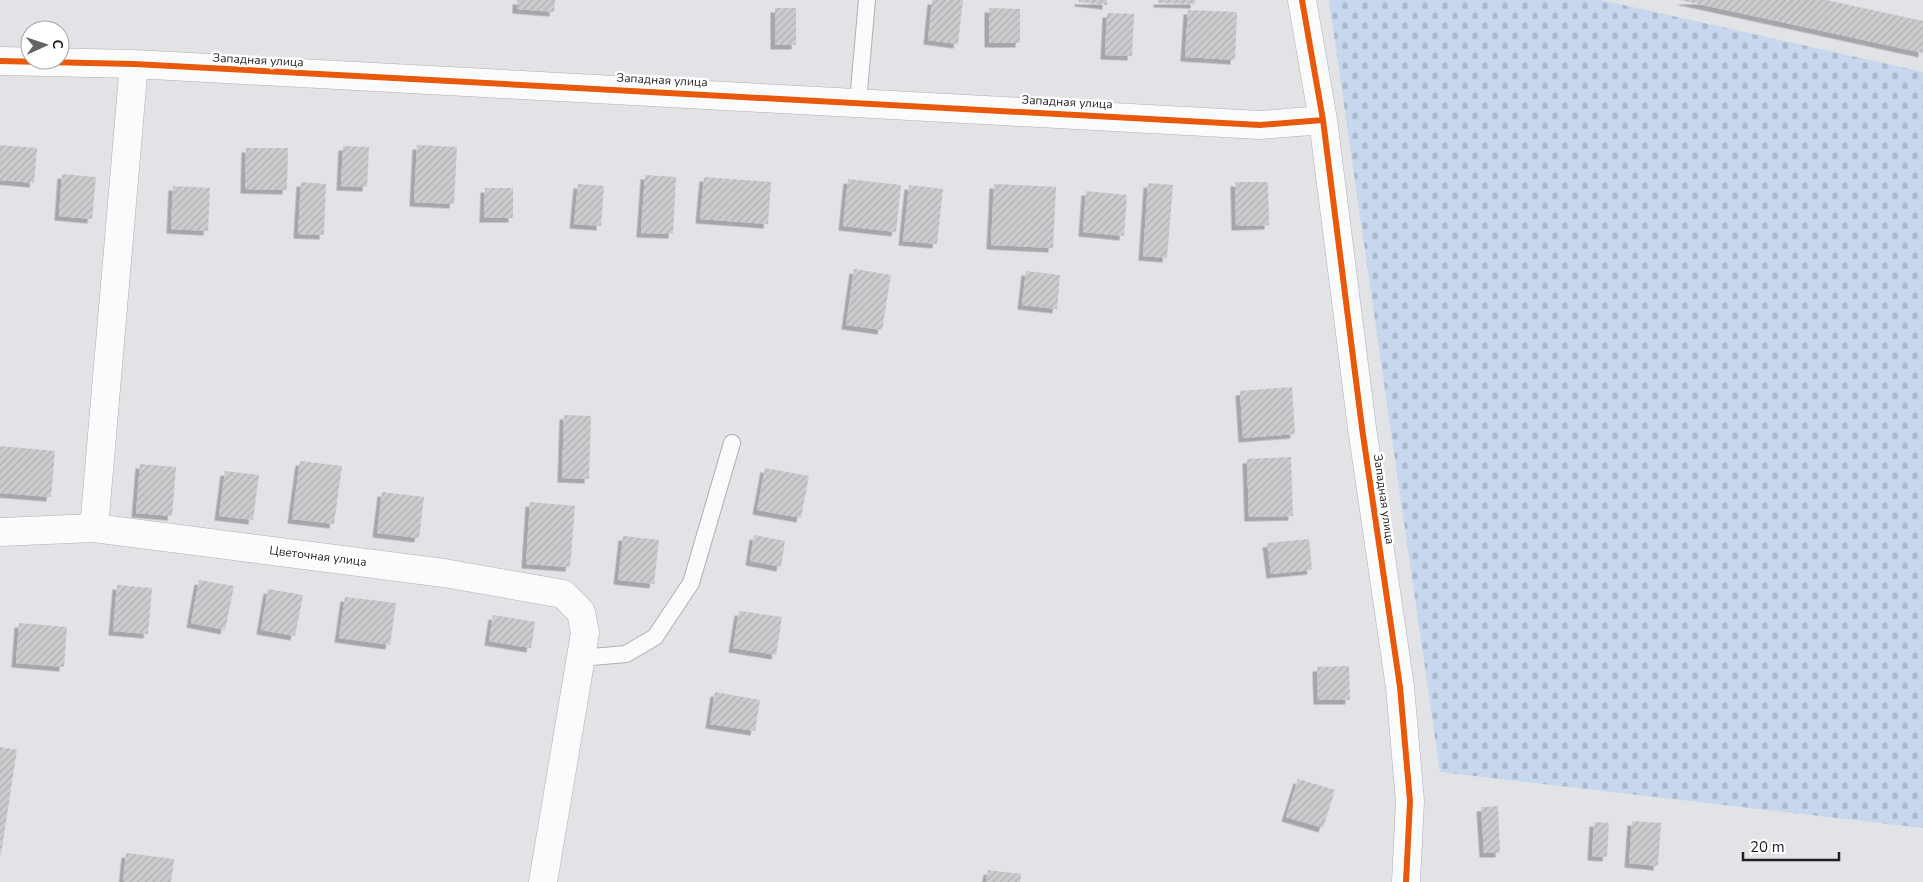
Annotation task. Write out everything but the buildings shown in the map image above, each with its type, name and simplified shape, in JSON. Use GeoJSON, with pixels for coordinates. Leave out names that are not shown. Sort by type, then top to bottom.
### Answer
{"type":"FeatureCollection","features":[{"type":"Feature","properties":{"kind":"street","name":"Западная улица"},"geometry":{"type":"LineString","coordinates":[[1302,0],[1323,120],[1362,428],[1400,687],[1410,801],[1406,882]]}},
{"type":"Feature","properties":{"kind":"street","name":"Западная улица"},"geometry":{"type":"LineString","coordinates":[[0,61],[134,64],[1260,124],[1323,120]]}},
{"type":"Feature","properties":{"kind":"street"},"geometry":{"type":"LineString","coordinates":[[94,528],[134,64]]}},
{"type":"Feature","properties":{"kind":"street","name":"Цветочная улица"},"geometry":{"type":"LineString","coordinates":[[0,532],[94,528],[444,573],[563,594],[581,612],[585,634],[543,882]]}},
{"type":"Feature","properties":{"kind":"lane"},"geometry":{"type":"LineString","coordinates":[[858,102],[867,0]]}},
{"type":"Feature","properties":{"kind":"lane"},"geometry":{"type":"LineString","coordinates":[[581,658],[626,654],[655,637],[691,583],[732,443]]}},
{"type":"Feature","properties":{"kind":"green space"},"geometry":{"type":"Polygon","coordinates":[[[1329,0],[1601,0],[1923,72],[1923,828],[1440,772],[1329,0]]]}},
{"type":"Feature","properties":{"kind":"cycle path"},"geometry":{"type":"LineString","coordinates":[[1302,0],[1323,120],[1362,428],[1400,687],[1410,801],[1406,882]]}},
{"type":"Feature","properties":{"kind":"cycle path"},"geometry":{"type":"LineString","coordinates":[[0,61],[134,64],[1260,125],[1323,120]]}}]}
